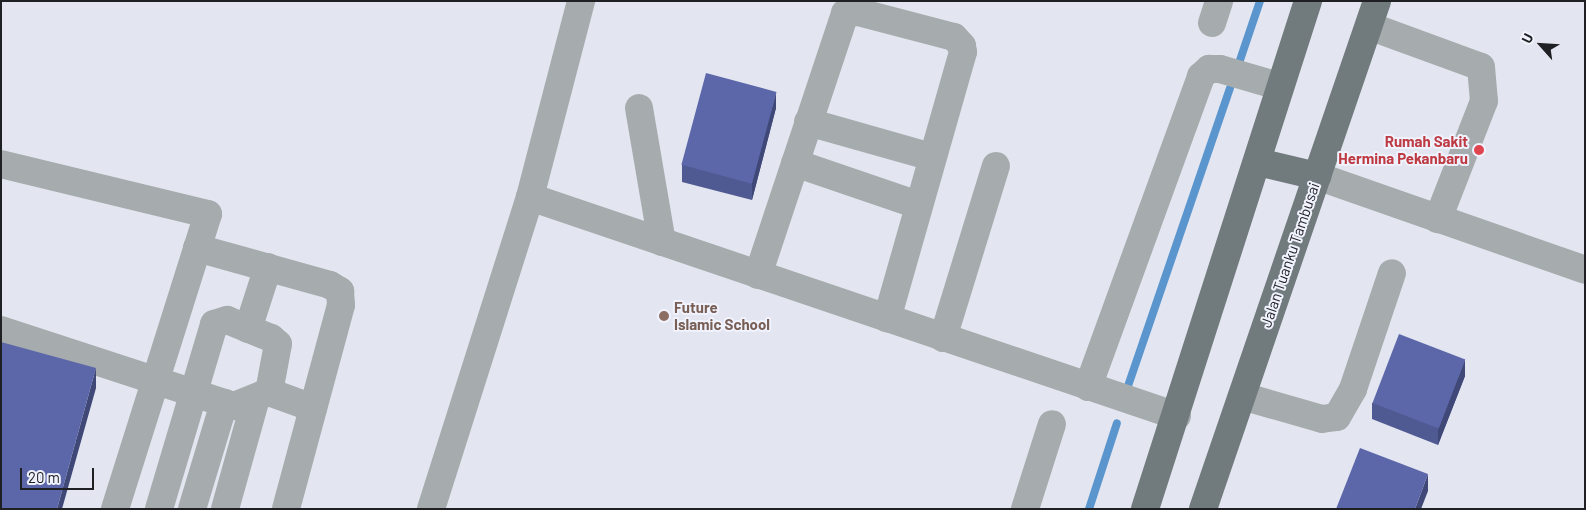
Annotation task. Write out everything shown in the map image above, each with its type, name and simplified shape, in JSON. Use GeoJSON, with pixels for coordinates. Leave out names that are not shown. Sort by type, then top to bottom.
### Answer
{"type":"FeatureCollection","features":[{"type":"Feature","properties":{"kind":"main road"},"geometry":{"type":"LineString","coordinates":[[1145,509],[1258,162],[1278,86],[1308,1]]}},
{"type":"Feature","properties":{"kind":"main road","name":"Jalan Tuanku Tambusai"},"geometry":{"type":"LineString","coordinates":[[1203,509],[1373,13]]}},
{"type":"Feature","properties":{"kind":"main road"},"geometry":{"type":"LineString","coordinates":[[1258,162],[1317,176]]}},
{"type":"Feature","properties":{"kind":"street"},"geometry":{"type":"LineString","coordinates":[[431,509],[530,197],[581,1]]}},
{"type":"Feature","properties":{"kind":"street"},"geometry":{"type":"LineString","coordinates":[[758,275],[845,14],[858,12],[954,37],[962,46],[963,52],[887,318]]}},
{"type":"Feature","properties":{"kind":"street"},"geometry":{"type":"LineString","coordinates":[[1373,13],[1481,67],[1484,101],[1438,219]]}},
{"type":"Feature","properties":{"kind":"street"},"geometry":{"type":"LineString","coordinates":[[1088,387],[1201,76],[1209,69],[1220,69],[1278,86]]}},
{"type":"Feature","properties":{"kind":"street"},"geometry":{"type":"LineString","coordinates":[[639,108],[662,242]]}},
{"type":"Feature","properties":{"kind":"street"},"geometry":{"type":"LineString","coordinates":[[808,122],[932,157]]}},
{"type":"Feature","properties":{"kind":"street"},"geometry":{"type":"LineString","coordinates":[[795,163],[918,205]]}},
{"type":"Feature","properties":{"kind":"street"},"geometry":{"type":"LineString","coordinates":[[1,164],[208,214],[154,380],[115,509]]}},
{"type":"Feature","properties":{"kind":"street"},"geometry":{"type":"LineString","coordinates":[[943,338],[996,166]]}},
{"type":"Feature","properties":{"kind":"street"},"geometry":{"type":"LineString","coordinates":[[1317,176],[1585,270]]}},
{"type":"Feature","properties":{"kind":"street"},"geometry":{"type":"LineString","coordinates":[[530,197],[1176,416]]}},
{"type":"Feature","properties":{"kind":"street"},"geometry":{"type":"LineString","coordinates":[[197,248],[330,285],[340,291],[342,297],[286,509]]}},
{"type":"Feature","properties":{"kind":"street"},"geometry":{"type":"LineString","coordinates":[[248,329],[268,267]]}},
{"type":"Feature","properties":{"kind":"street"},"geometry":{"type":"LineString","coordinates":[[1242,396],[1322,419],[1337,417],[1353,388],[1392,273]]}},
{"type":"Feature","properties":{"kind":"street"},"geometry":{"type":"LineString","coordinates":[[160,508],[214,324],[227,320],[278,344],[225,509]]}},
{"type":"Feature","properties":{"kind":"street"},"geometry":{"type":"LineString","coordinates":[[1,330],[154,380],[193,395],[224,403],[242,406],[262,395],[313,408]]}},
{"type":"Feature","properties":{"kind":"street"},"geometry":{"type":"LineString","coordinates":[[192,509],[224,403]]}},
{"type":"Feature","properties":{"kind":"street"},"geometry":{"type":"LineString","coordinates":[[1025,509],[1052,424]]}},
{"type":"Feature","properties":{"kind":"building"},"geometry":{"type":"Polygon","coordinates":[[[706,73],[777,92],[752,184],[681,165],[706,73]]]}},
{"type":"Feature","properties":{"kind":"building"},"geometry":{"type":"Polygon","coordinates":[[[1399,334],[1465,359],[1439,429],[1372,403],[1399,334]]]}},
{"type":"Feature","properties":{"kind":"building"},"geometry":{"type":"Polygon","coordinates":[[[1,342],[96,368],[57,509],[1,509],[1,342]]]}},
{"type":"Feature","properties":{"kind":"building"},"geometry":{"type":"Polygon","coordinates":[[[1360,448],[1428,474],[1415,509],[1336,509],[1360,448]]]}},
{"type":"Feature","properties":{"kind":"waterway"},"geometry":{"type":"LineString","coordinates":[[1239,63],[1260,1]]}},
{"type":"Feature","properties":{"kind":"waterway"},"geometry":{"type":"LineString","coordinates":[[1128,386],[1230,88]]}},
{"type":"Feature","properties":{"kind":"waterway"},"geometry":{"type":"LineString","coordinates":[[1089,509],[1117,423]]}},
{"type":"Feature","properties":{"kind":"place","name":"Rumah Sakit Hermina Pekanbaru"},"geometry":{"type":"Point","coordinates":[1479,150]}},
{"type":"Feature","properties":{"kind":"place","name":"Future Islamic School"},"geometry":{"type":"Point","coordinates":[664,316]}}]}
